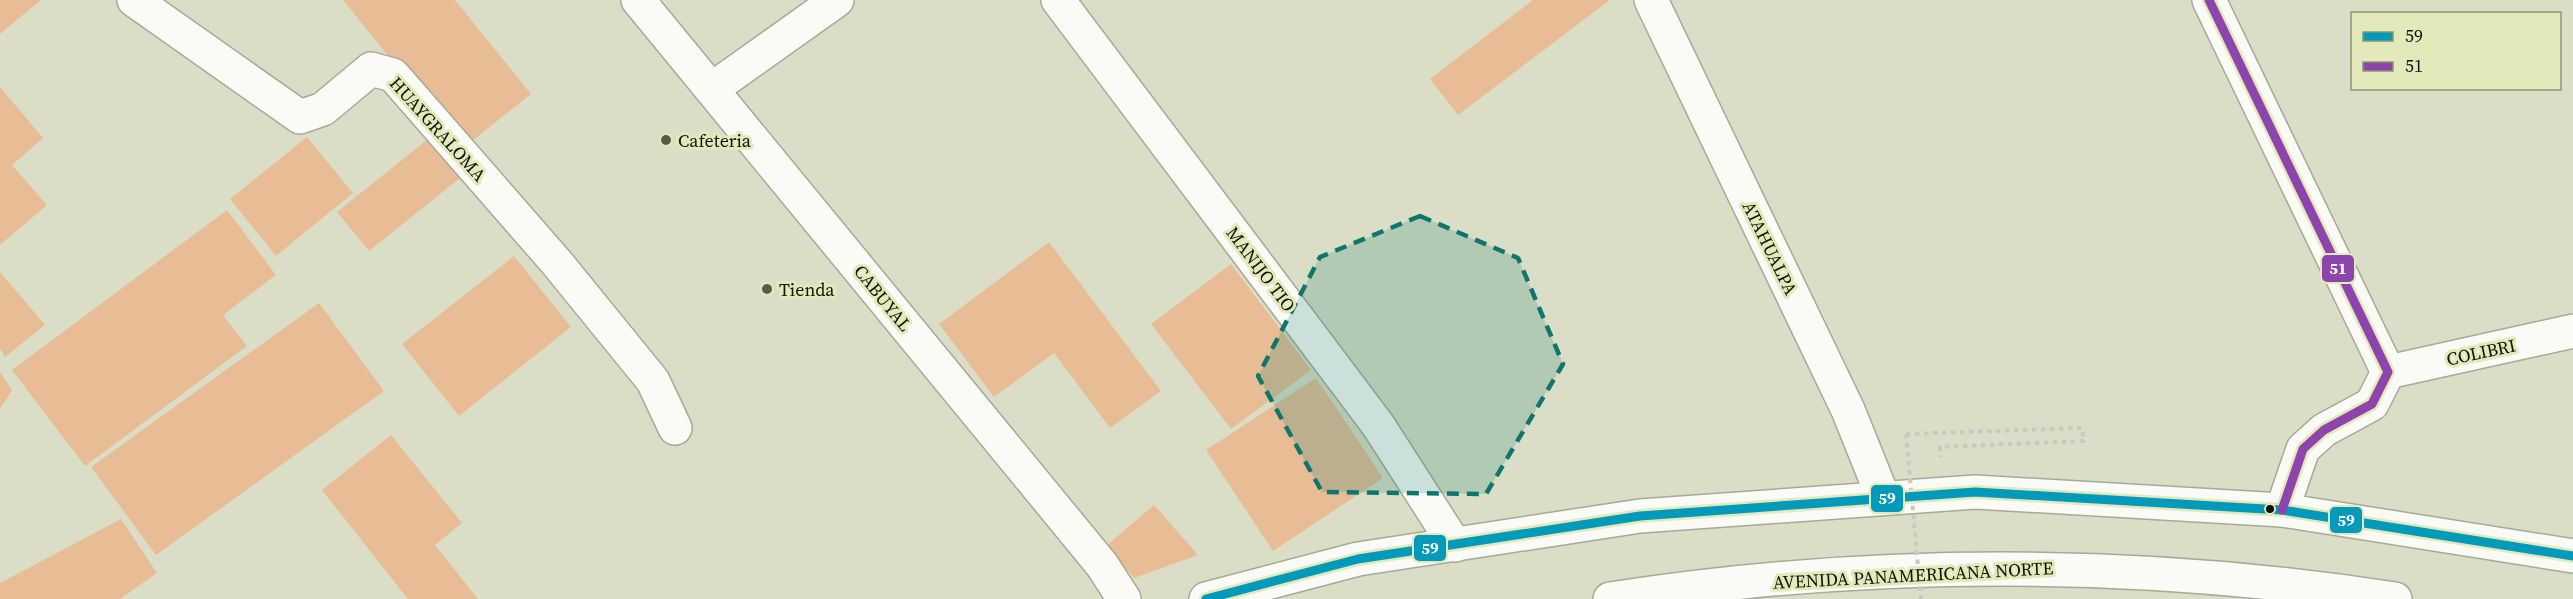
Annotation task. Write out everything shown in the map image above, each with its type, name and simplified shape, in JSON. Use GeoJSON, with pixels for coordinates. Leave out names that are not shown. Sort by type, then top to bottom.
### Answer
{"type":"FeatureCollection","features":[{"type":"Feature","properties":{"kind":"main road","name":"HUAYGRALOMA"},"geometry":{"type":"LineString","coordinates":[[134,0],[300,117],[323,109],[371,69],[393,75],[557,263],[653,381],[675,428]]}},
{"type":"Feature","properties":{"kind":"main road","name":"CABUYAL"},"geometry":{"type":"LineString","coordinates":[[638,0],[1102,565],[1124,599]]}},
{"type":"Feature","properties":{"kind":"main road"},"geometry":{"type":"LineString","coordinates":[[712,89],[837,0]]}},
{"type":"Feature","properties":{"kind":"main road","name":"MANIJO TIO"},"geometry":{"type":"LineString","coordinates":[[1058,0],[1378,425],[1455,545]]}},
{"type":"Feature","properties":{"kind":"main road","name":"ATAHUALPA"},"geometry":{"type":"LineString","coordinates":[[1651,0],[1848,410],[1883,497]]}},
{"type":"Feature","properties":{"kind":"main road"},"geometry":{"type":"LineString","coordinates":[[2209,0],[2388,372],[2372,404],[2324,430],[2303,449],[2282,510]]}},
{"type":"Feature","properties":{"kind":"main road","name":"COLIBRI"},"geometry":{"type":"LineString","coordinates":[[2388,372],[2573,331]]}},
{"type":"Feature","properties":{"kind":"main road"},"geometry":{"type":"LineString","coordinates":[[1206,599],[1358,559],[1640,516],[1975,492],[2282,510],[2573,556]]}},
{"type":"Feature","properties":{"kind":"main road","name":"AVENIDA PANAMERICANA NORTE"},"geometry":{"type":"LineString","coordinates":[[1610,599],[1685,587],[1884,572],[2060,568],[2266,580],[2394,599]]}},
{"type":"Feature","properties":{"kind":"path"},"geometry":{"type":"LineString","coordinates":[[1921,599],[1906,434],[2082,428],[2084,441],[1940,447]]}},
{"type":"Feature","properties":{"kind":"highlighted area"},"geometry":{"type":"Polygon","coordinates":[[[1420,216],[1518,258],[1563,364],[1486,494],[1322,492],[1258,376],[1320,257],[1420,216]]]}},
{"type":"Feature","properties":{"kind":"shaded area"},"geometry":{"type":"Polygon","coordinates":[[[0,0],[41,0],[0,34],[0,0]]]}},
{"type":"Feature","properties":{"kind":"shaded area"},"geometry":{"type":"Polygon","coordinates":[[[343,0],[455,0],[531,94],[463,148],[343,0]]]}},
{"type":"Feature","properties":{"kind":"shaded area"},"geometry":{"type":"Polygon","coordinates":[[[1533,0],[1610,0],[1458,115],[1430,79],[1533,0]]]}},
{"type":"Feature","properties":{"kind":"shaded area"},"geometry":{"type":"Polygon","coordinates":[[[0,87],[43,138],[12,165],[47,205],[0,245],[0,87]]]}},
{"type":"Feature","properties":{"kind":"shaded area"},"geometry":{"type":"Polygon","coordinates":[[[307,137],[353,193],[276,256],[230,199],[307,137]]]}},
{"type":"Feature","properties":{"kind":"shaded area"},"geometry":{"type":"Polygon","coordinates":[[[428,139],[460,178],[369,251],[337,212],[428,139]]]}},
{"type":"Feature","properties":{"kind":"shaded area"},"geometry":{"type":"Polygon","coordinates":[[[227,210],[276,275],[223,315],[247,346],[85,466],[12,370],[227,210]]]}},
{"type":"Feature","properties":{"kind":"shaded area"},"geometry":{"type":"Polygon","coordinates":[[[1049,242],[1161,391],[1110,428],[1054,353],[994,397],[939,324],[1049,242]]]}},
{"type":"Feature","properties":{"kind":"shaded area"},"geometry":{"type":"Polygon","coordinates":[[[514,256],[571,327],[459,416],[402,344],[514,256]]]}},
{"type":"Feature","properties":{"kind":"shaded area"},"geometry":{"type":"Polygon","coordinates":[[[1231,264],[1311,370],[1231,429],[1151,324],[1231,264]]]}},
{"type":"Feature","properties":{"kind":"shaded area"},"geometry":{"type":"Polygon","coordinates":[[[0,272],[45,325],[5,357],[0,349],[0,272]]]}},
{"type":"Feature","properties":{"kind":"shaded area"},"geometry":{"type":"Polygon","coordinates":[[[319,303],[384,391],[156,555],[91,467],[319,303]]]}},
{"type":"Feature","properties":{"kind":"shaded area"},"geometry":{"type":"Polygon","coordinates":[[[0,372],[12,390],[0,409],[0,372]]]}},
{"type":"Feature","properties":{"kind":"shaded area"},"geometry":{"type":"Polygon","coordinates":[[[1316,378],[1383,478],[1273,551],[1206,450],[1316,378]]]}},
{"type":"Feature","properties":{"kind":"shaded area"},"geometry":{"type":"Polygon","coordinates":[[[391,435],[462,523],[435,545],[478,599],[408,599],[322,490],[391,435]]]}},
{"type":"Feature","properties":{"kind":"shaded area"},"geometry":{"type":"Polygon","coordinates":[[[1154,505],[1198,555],[1134,578],[1106,546],[1154,505]]]}},
{"type":"Feature","properties":{"kind":"shaded area"},"geometry":{"type":"Polygon","coordinates":[[[121,519],[157,573],[120,599],[0,599],[0,583],[121,519]]]}},
{"type":"Feature","properties":{"kind":"transit line","name":"51"},"geometry":{"type":"LineString","coordinates":[[2209,0],[2388,372],[2372,404],[2324,430],[2303,449],[2282,510]]}},
{"type":"Feature","properties":{"kind":"transit line","name":"59"},"geometry":{"type":"LineString","coordinates":[[1206,599],[1358,559],[1640,516],[1975,492],[2282,510],[2573,556]]}},
{"type":"Feature","properties":{"kind":"place","name":"Cafeteria"},"geometry":{"type":"Point","coordinates":[666,140]}},
{"type":"Feature","properties":{"kind":"place","name":"Tienda"},"geometry":{"type":"Point","coordinates":[767,289]}}]}
